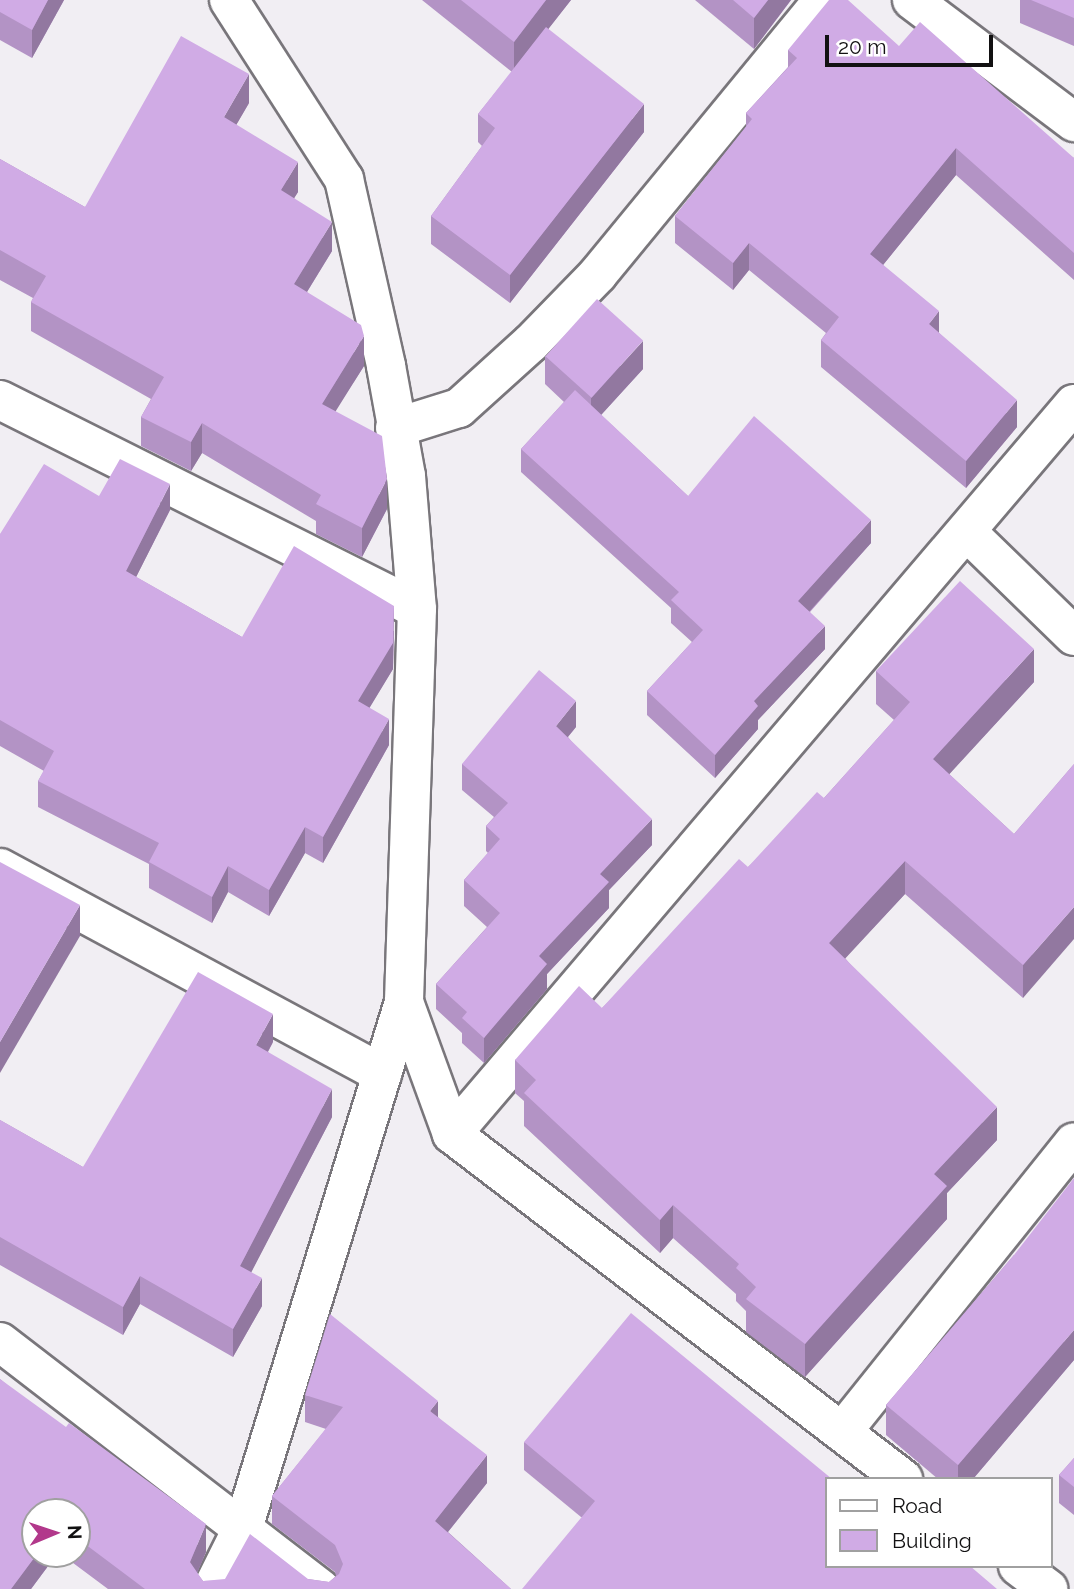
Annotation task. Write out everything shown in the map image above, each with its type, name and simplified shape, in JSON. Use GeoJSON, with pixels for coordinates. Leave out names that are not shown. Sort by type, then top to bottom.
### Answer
{"type":"FeatureCollection","features":[{"type":"Feature","properties":{"kind":"street"},"geometry":{"type":"LineString","coordinates":[[212,1589],[244,1525],[404,1002],[417,609],[406,476],[344,179],[229,0]]}},
{"type":"Feature","properties":{"kind":"street"},"geometry":{"type":"LineString","coordinates":[[395,428],[459,408],[531,343],[598,274],[823,0]]}},
{"type":"Feature","properties":{"kind":"street"},"geometry":{"type":"LineString","coordinates":[[912,0],[1074,121]]}},
{"type":"Feature","properties":{"kind":"street"},"geometry":{"type":"LineString","coordinates":[[0,400],[417,609]]}},
{"type":"Feature","properties":{"kind":"street"},"geometry":{"type":"LineString","coordinates":[[452,1134],[1074,404]]}},
{"type":"Feature","properties":{"kind":"street"},"geometry":{"type":"LineString","coordinates":[[967,532],[1074,636]]}},
{"type":"Feature","properties":{"kind":"street"},"geometry":{"type":"LineString","coordinates":[[0,868],[382,1074]]}},
{"type":"Feature","properties":{"kind":"street"},"geometry":{"type":"LineString","coordinates":[[404,1002],[452,1134],[901,1477]]}},
{"type":"Feature","properties":{"kind":"street"},"geometry":{"type":"LineString","coordinates":[[842,1432],[1074,1142]]}},
{"type":"Feature","properties":{"kind":"street"},"geometry":{"type":"LineString","coordinates":[[0,1342],[244,1525],[321,1589]]}},
{"type":"Feature","properties":{"kind":"street"},"geometry":{"type":"LineString","coordinates":[[1021,1568],[1048,1589]]}},
{"type":"Feature","properties":{"kind":"building"},"geometry":{"type":"Polygon","coordinates":[[[0,0],[48,0],[32,30],[0,12],[0,0]]]}},
{"type":"Feature","properties":{"kind":"building"},"geometry":{"type":"Polygon","coordinates":[[[461,0],[546,0],[514,42],[461,0]]]}},
{"type":"Feature","properties":{"kind":"building"},"geometry":{"type":"Polygon","coordinates":[[[733,0],[768,0],[754,18],[733,0]]]}},
{"type":"Feature","properties":{"kind":"building"},"geometry":{"type":"Polygon","coordinates":[[[829,0],[848,0],[899,46],[920,22],[1074,158],[1074,253],[956,148],[870,254],[939,311],[929,324],[1017,400],[966,461],[821,340],[839,317],[749,243],[733,263],[675,216],[752,119],[746,113],[797,58],[788,50],[829,0]]]}},
{"type":"Feature","properties":{"kind":"building"},"geometry":{"type":"Polygon","coordinates":[[[1031,0],[1074,0],[1074,18],[1031,0]]]}},
{"type":"Feature","properties":{"kind":"building"},"geometry":{"type":"Polygon","coordinates":[[[546,27],[644,104],[510,275],[431,216],[495,128],[478,114],[546,27]]]}},
{"type":"Feature","properties":{"kind":"building"},"geometry":{"type":"Polygon","coordinates":[[[181,36],[249,74],[224,117],[298,162],[281,190],[332,222],[294,284],[361,325],[364,336],[322,404],[382,436],[387,479],[362,528],[316,504],[321,495],[202,423],[191,442],[141,417],[164,377],[31,302],[46,276],[0,250],[0,159],[85,207],[181,36]]]}},
{"type":"Feature","properties":{"kind":"building"},"geometry":{"type":"Polygon","coordinates":[[[597,299],[643,340],[592,398],[545,356],[597,299]]]}},
{"type":"Feature","properties":{"kind":"building"},"geometry":{"type":"Polygon","coordinates":[[[575,390],[688,496],[754,416],[871,520],[798,601],[825,626],[754,701],[758,706],[715,755],[647,691],[703,630],[671,600],[679,592],[521,449],[575,390]]]}},
{"type":"Feature","properties":{"kind":"building"},"geometry":{"type":"Polygon","coordinates":[[[120,459],[170,484],[126,571],[242,637],[294,546],[394,606],[393,643],[358,701],[389,719],[323,837],[305,827],[269,890],[228,866],[212,897],[149,862],[159,843],[38,781],[54,751],[0,720],[0,534],[44,464],[99,496],[120,459]]]}},
{"type":"Feature","properties":{"kind":"building"},"geometry":{"type":"Polygon","coordinates":[[[960,581],[1034,649],[933,759],[1014,834],[1074,764],[1074,907],[1023,965],[905,861],[829,943],[997,1107],[934,1174],[947,1186],[805,1344],[746,1299],[756,1287],[736,1268],[739,1264],[673,1205],[660,1220],[524,1093],[536,1080],[515,1060],[579,986],[602,1008],[739,859],[748,867],[817,792],[824,798],[910,702],[876,671],[960,581]]]}},
{"type":"Feature","properties":{"kind":"building"},"geometry":{"type":"Polygon","coordinates":[[[539,670],[576,701],[556,726],[652,819],[600,874],[609,882],[539,956],[547,964],[484,1038],[462,1018],[467,1012],[436,984],[500,913],[464,880],[500,839],[486,826],[508,803],[462,764],[539,670]]]}},
{"type":"Feature","properties":{"kind":"building"},"geometry":{"type":"Polygon","coordinates":[[[0,862],[80,905],[0,1042],[0,862]]]}},
{"type":"Feature","properties":{"kind":"building"},"geometry":{"type":"Polygon","coordinates":[[[198,972],[273,1014],[256,1045],[332,1089],[240,1266],[262,1278],[233,1329],[140,1276],[123,1307],[0,1237],[0,1120],[83,1167],[198,972]]]}},
{"type":"Feature","properties":{"kind":"building"},"geometry":{"type":"Polygon","coordinates":[[[1074,1178],[1074,1330],[958,1465],[886,1405],[1014,1255],[1074,1178]]]}},
{"type":"Feature","properties":{"kind":"building"},"geometry":{"type":"Polygon","coordinates":[[[631,1313],[830,1477],[825,1477],[825,1568],[972,1568],[997,1589],[522,1589],[595,1501],[524,1442],[631,1313]]]}},
{"type":"Feature","properties":{"kind":"building"},"geometry":{"type":"Polygon","coordinates":[[[330,1314],[438,1401],[430,1411],[487,1455],[435,1521],[511,1589],[145,1589],[91,1548],[91,1498],[21,1498],[21,1568],[27,1568],[11,1589],[0,1589],[0,1379],[66,1427],[69,1423],[206,1524],[190,1562],[203,1581],[225,1579],[250,1534],[308,1579],[329,1582],[339,1574],[343,1564],[335,1545],[272,1496],[343,1407],[305,1395],[330,1314]]]}},
{"type":"Feature","properties":{"kind":"building"},"geometry":{"type":"Polygon","coordinates":[[[1074,1458],[1074,1487],[1059,1475],[1074,1458]]]}}]}
